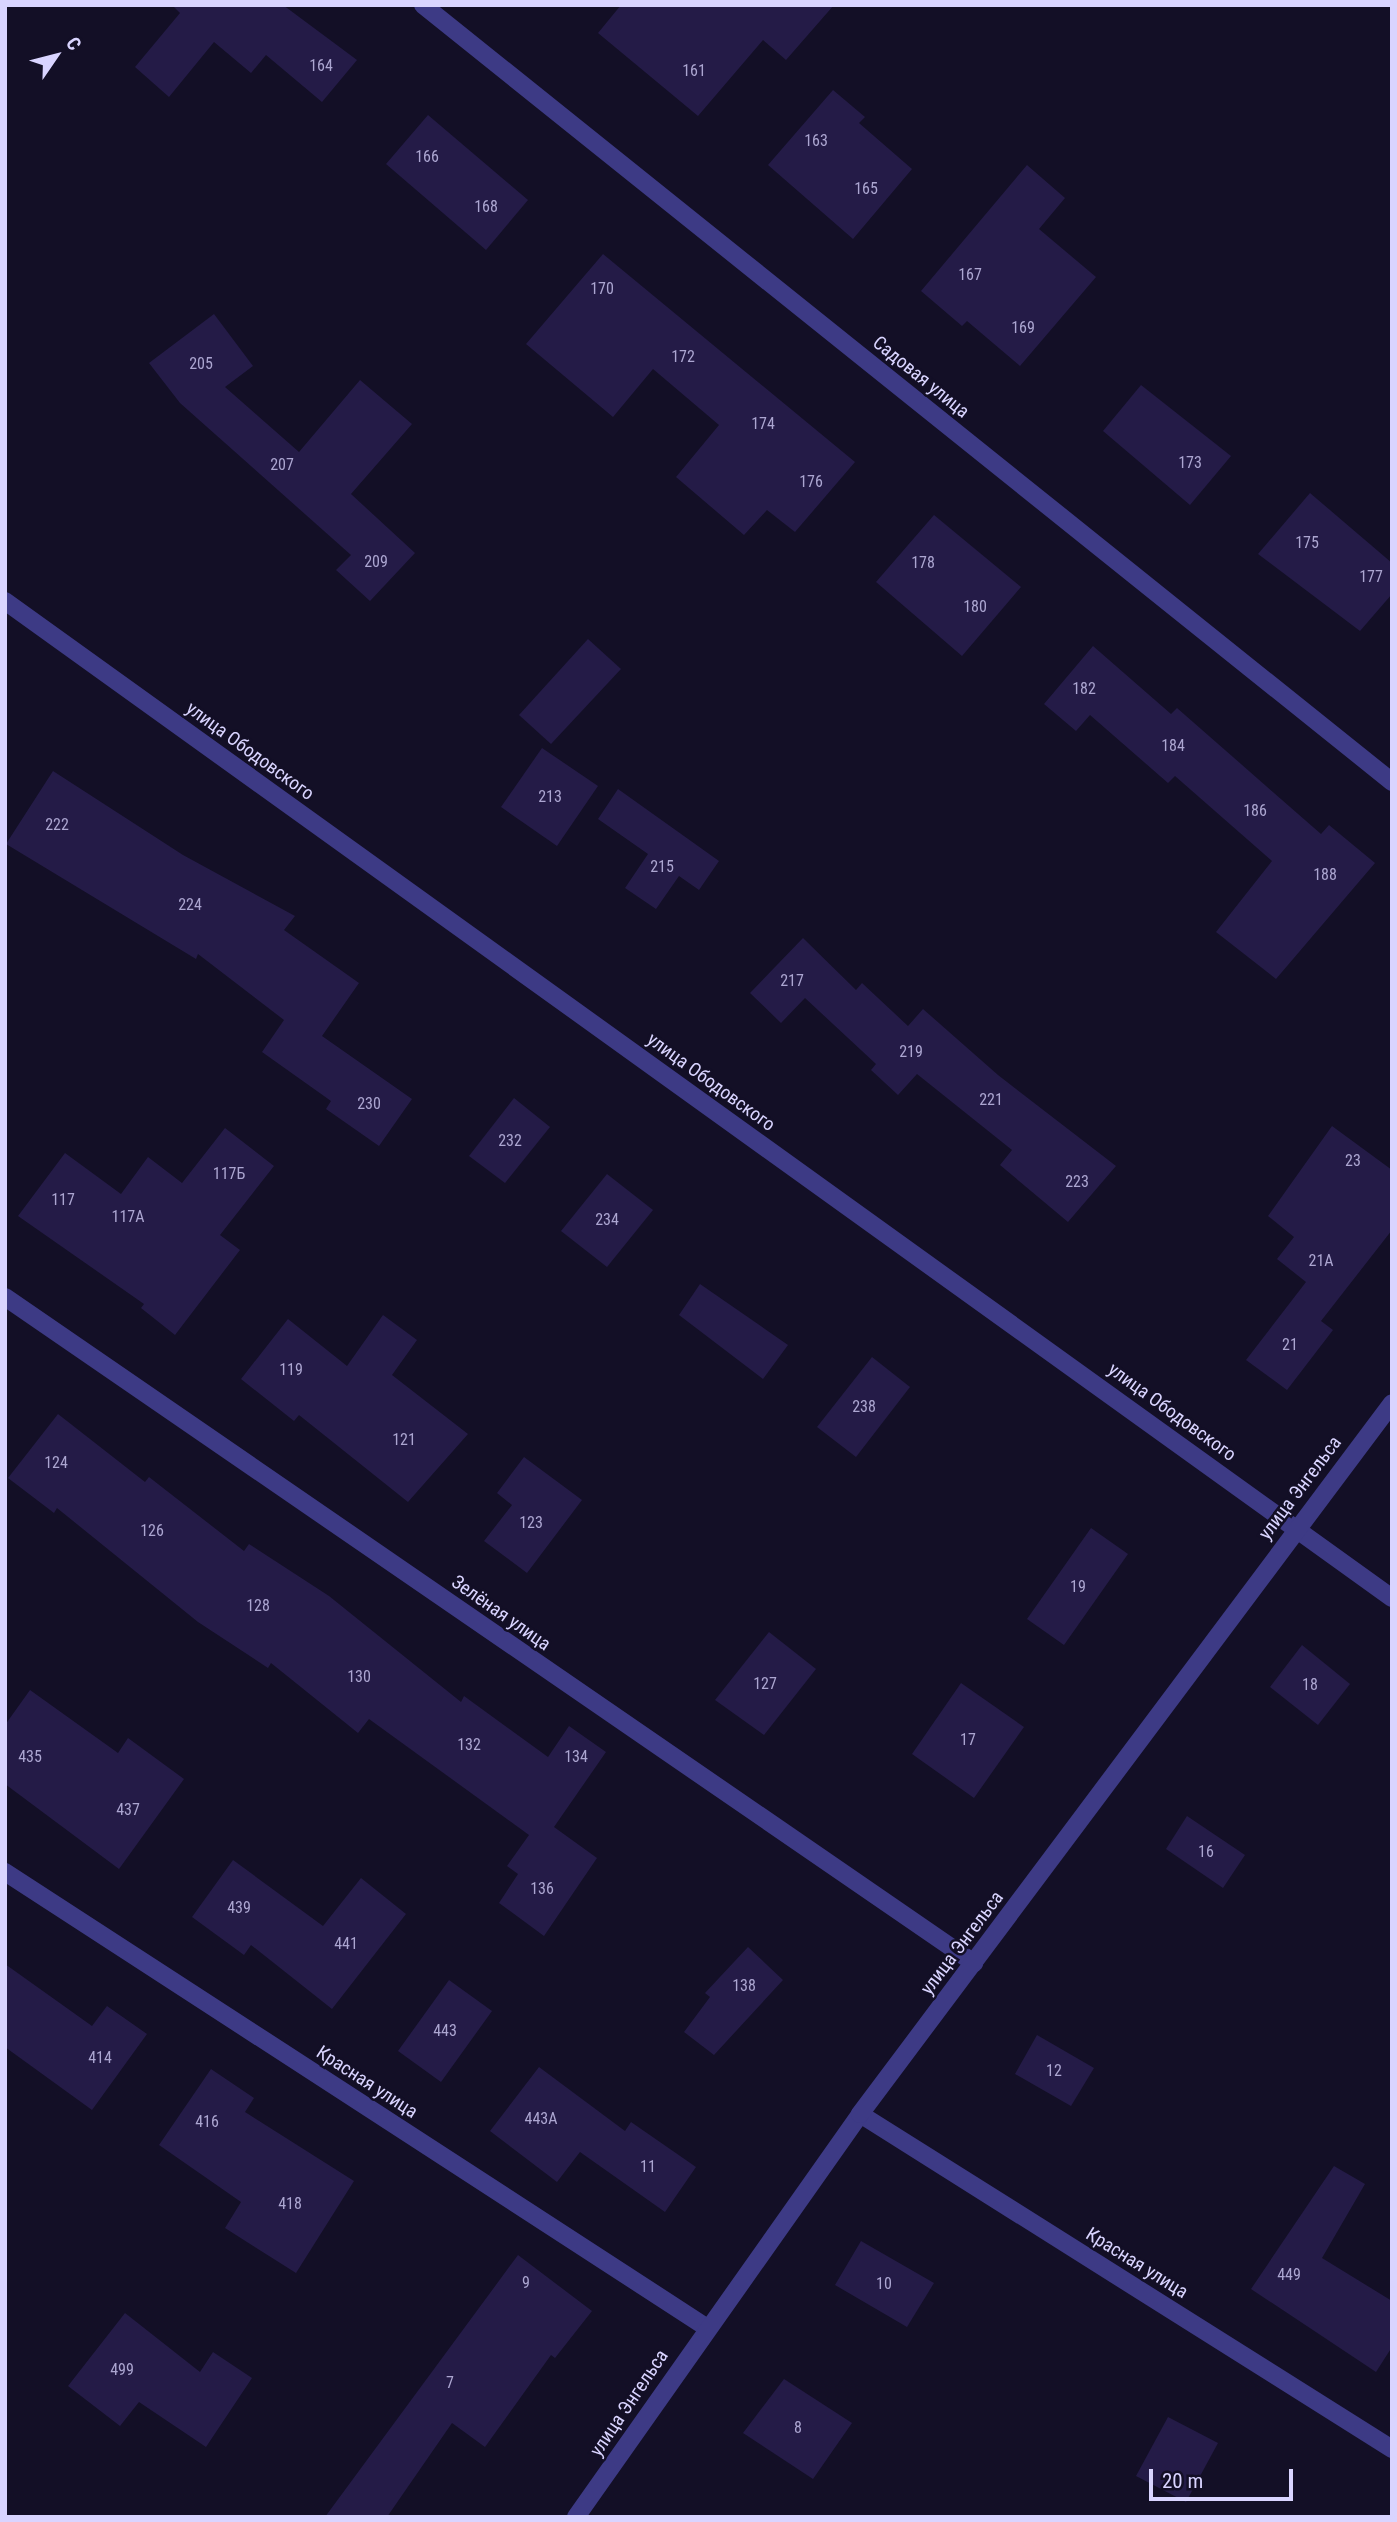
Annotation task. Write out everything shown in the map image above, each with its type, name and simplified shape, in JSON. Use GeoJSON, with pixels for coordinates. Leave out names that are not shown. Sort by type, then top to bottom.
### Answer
{"type":"FeatureCollection","features":[{"type":"Feature","properties":{"kind":"street","name":"Садовая улица"},"geometry":{"type":"LineString","coordinates":[[423,5],[1392,782]]}},
{"type":"Feature","properties":{"kind":"street","name":"улица Ободовского"},"geometry":{"type":"LineString","coordinates":[[5,601],[1392,1598]]}},
{"type":"Feature","properties":{"kind":"street","name":"Зелёная улица"},"geometry":{"type":"LineString","coordinates":[[5,1297],[974,1963]]}},
{"type":"Feature","properties":{"kind":"street","name":"улица Энгельса"},"geometry":{"type":"LineString","coordinates":[[576,2517],[706,2327],[860,2114],[1296,1527],[1392,1403]]}},
{"type":"Feature","properties":{"kind":"street","name":"Красная улица"},"geometry":{"type":"LineString","coordinates":[[5,1872],[706,2327]]}},
{"type":"Feature","properties":{"kind":"street","name":"Красная улица"},"geometry":{"type":"LineString","coordinates":[[860,2114],[1392,2449]]}},
{"type":"Feature","properties":{"kind":"building"},"geometry":{"type":"Polygon","coordinates":[[[172,5],[283,5],[357,60],[322,102],[266,55],[251,73],[214,42],[169,97],[135,67],[180,13],[172,5]]]}},
{"type":"Feature","properties":{"kind":"building"},"geometry":{"type":"Polygon","coordinates":[[[621,5],[834,5],[786,60],[763,40],[698,116],[598,33],[621,5]]]}},
{"type":"Feature","properties":{"kind":"building"},"geometry":{"type":"Polygon","coordinates":[[[833,90],[865,117],[859,123],[912,169],[853,239],[768,165],[833,90]]]}},
{"type":"Feature","properties":{"kind":"building"},"geometry":{"type":"Polygon","coordinates":[[[428,115],[528,200],[486,250],[386,164],[428,115]]]}},
{"type":"Feature","properties":{"kind":"building"},"geometry":{"type":"Polygon","coordinates":[[[1027,165],[1065,198],[1039,229],[1096,277],[1020,366],[967,321],[962,326],[921,291],[1027,165]]]}},
{"type":"Feature","properties":{"kind":"building"},"geometry":{"type":"Polygon","coordinates":[[[603,254],[855,462],[795,532],[767,510],[744,535],[676,477],[719,425],[653,369],[613,417],[526,344],[603,254]]]}},
{"type":"Feature","properties":{"kind":"building"},"geometry":{"type":"Polygon","coordinates":[[[214,314],[253,366],[225,387],[299,452],[360,380],[412,424],[351,494],[415,553],[370,601],[336,570],[351,555],[180,403],[149,363],[214,314]]]}},
{"type":"Feature","properties":{"kind":"building"},"geometry":{"type":"Polygon","coordinates":[[[1141,385],[1231,456],[1190,505],[1103,431],[1141,385]]]}},
{"type":"Feature","properties":{"kind":"building"},"geometry":{"type":"Polygon","coordinates":[[[1310,493],[1392,563],[1392,594],[1360,631],[1258,554],[1310,493]]]}},
{"type":"Feature","properties":{"kind":"building"},"geometry":{"type":"Polygon","coordinates":[[[934,515],[1021,587],[962,656],[876,582],[934,515]]]}},
{"type":"Feature","properties":{"kind":"building"},"geometry":{"type":"Polygon","coordinates":[[[588,639],[621,669],[551,744],[519,715],[588,639]]]}},
{"type":"Feature","properties":{"kind":"building"},"geometry":{"type":"Polygon","coordinates":[[[1093,646],[1171,714],[1177,708],[1321,834],[1329,825],[1375,863],[1276,979],[1216,932],[1272,861],[1175,776],[1168,783],[1090,715],[1076,731],[1044,704],[1093,646]]]}},
{"type":"Feature","properties":{"kind":"building"},"geometry":{"type":"Polygon","coordinates":[[[542,748],[598,786],[557,846],[501,807],[542,748]]]}},
{"type":"Feature","properties":{"kind":"building"},"geometry":{"type":"Polygon","coordinates":[[[53,771],[183,855],[295,916],[284,930],[359,983],[322,1036],[412,1099],[379,1146],[326,1109],[331,1101],[262,1052],[284,1020],[198,954],[196,959],[6,844],[53,771]]]}},
{"type":"Feature","properties":{"kind":"building"},"geometry":{"type":"Polygon","coordinates":[[[618,789],[719,861],[699,890],[679,876],[656,909],[625,888],[648,854],[598,819],[618,789]]]}},
{"type":"Feature","properties":{"kind":"building"},"geometry":{"type":"Polygon","coordinates":[[[803,938],[856,990],[862,983],[908,1026],[923,1009],[998,1075],[1116,1166],[1068,1222],[1000,1165],[1012,1150],[917,1074],[898,1095],[871,1070],[876,1064],[805,998],[781,1023],[750,993],[803,938]]]}},
{"type":"Feature","properties":{"kind":"building"},"geometry":{"type":"Polygon","coordinates":[[[514,1098],[550,1127],[505,1183],[469,1156],[514,1098]]]}},
{"type":"Feature","properties":{"kind":"building"},"geometry":{"type":"Polygon","coordinates":[[[1332,1126],[1392,1170],[1392,1230],[1321,1321],[1333,1330],[1287,1390],[1246,1360],[1306,1282],[1277,1259],[1294,1237],[1268,1216],[1332,1126]]]}},
{"type":"Feature","properties":{"kind":"building"},"geometry":{"type":"Polygon","coordinates":[[[225,1128],[274,1166],[220,1235],[240,1250],[175,1335],[141,1308],[144,1304],[18,1216],[65,1153],[121,1194],[148,1157],[182,1183],[225,1128]]]}},
{"type":"Feature","properties":{"kind":"building"},"geometry":{"type":"Polygon","coordinates":[[[607,1174],[653,1210],[607,1267],[561,1231],[607,1174]]]}},
{"type":"Feature","properties":{"kind":"building"},"geometry":{"type":"Polygon","coordinates":[[[700,1284],[788,1345],[763,1379],[679,1315],[700,1284]]]}},
{"type":"Feature","properties":{"kind":"building"},"geometry":{"type":"Polygon","coordinates":[[[383,1315],[417,1340],[392,1375],[468,1434],[408,1502],[299,1415],[294,1421],[241,1379],[288,1319],[347,1366],[383,1315]]]}},
{"type":"Feature","properties":{"kind":"building"},"geometry":{"type":"Polygon","coordinates":[[[872,1357],[910,1387],[856,1457],[817,1427],[872,1357]]]}},
{"type":"Feature","properties":{"kind":"building"},"geometry":{"type":"Polygon","coordinates":[[[58,1414],[145,1482],[149,1477],[244,1551],[249,1544],[329,1596],[461,1702],[464,1696],[548,1757],[569,1726],[606,1752],[554,1827],[597,1858],[544,1936],[499,1903],[518,1874],[507,1866],[529,1835],[369,1719],[358,1733],[271,1663],[268,1668],[198,1622],[57,1508],[54,1513],[8,1478],[58,1414]]]}},
{"type":"Feature","properties":{"kind":"building"},"geometry":{"type":"Polygon","coordinates":[[[524,1457],[582,1500],[527,1573],[484,1541],[512,1505],[497,1493],[524,1457]]]}},
{"type":"Feature","properties":{"kind":"building"},"geometry":{"type":"Polygon","coordinates":[[[1091,1528],[1128,1554],[1064,1645],[1027,1619],[1091,1528]]]}},
{"type":"Feature","properties":{"kind":"building"},"geometry":{"type":"Polygon","coordinates":[[[769,1632],[816,1669],[764,1735],[715,1700],[769,1632]]]}},
{"type":"Feature","properties":{"kind":"building"},"geometry":{"type":"Polygon","coordinates":[[[1302,1645],[1350,1684],[1318,1725],[1270,1687],[1302,1645]]]}},
{"type":"Feature","properties":{"kind":"building"},"geometry":{"type":"Polygon","coordinates":[[[961,1683],[1024,1727],[974,1798],[912,1754],[961,1683]]]}},
{"type":"Feature","properties":{"kind":"building"},"geometry":{"type":"Polygon","coordinates":[[[30,1690],[118,1753],[128,1738],[184,1779],[119,1869],[5,1784],[5,1725],[30,1690]]]}},
{"type":"Feature","properties":{"kind":"building"},"geometry":{"type":"Polygon","coordinates":[[[1187,1816],[1245,1855],[1223,1888],[1166,1849],[1187,1816]]]}},
{"type":"Feature","properties":{"kind":"building"},"geometry":{"type":"Polygon","coordinates":[[[233,1860],[323,1926],[361,1878],[406,1914],[332,2009],[251,1945],[244,1955],[192,1917],[233,1860]]]}},
{"type":"Feature","properties":{"kind":"building"},"geometry":{"type":"Polygon","coordinates":[[[748,1947],[783,1980],[714,2055],[684,2032],[710,1997],[705,1993],[748,1947]]]}},
{"type":"Feature","properties":{"kind":"building"},"geometry":{"type":"Polygon","coordinates":[[[5,1964],[92,2026],[107,2006],[147,2034],[92,2110],[5,2047],[5,1964]]]}},
{"type":"Feature","properties":{"kind":"building"},"geometry":{"type":"Polygon","coordinates":[[[449,1980],[492,2011],[441,2082],[398,2051],[449,1980]]]}},
{"type":"Feature","properties":{"kind":"building"},"geometry":{"type":"Polygon","coordinates":[[[1037,2035],[1094,2068],[1071,2106],[1015,2074],[1037,2035]]]}},
{"type":"Feature","properties":{"kind":"building"},"geometry":{"type":"Polygon","coordinates":[[[539,2067],[625,2131],[631,2122],[696,2167],[665,2212],[580,2152],[557,2182],[490,2131],[539,2067]]]}},
{"type":"Feature","properties":{"kind":"building"},"geometry":{"type":"Polygon","coordinates":[[[211,2069],[254,2098],[245,2112],[354,2181],[296,2273],[225,2228],[241,2202],[159,2145],[211,2069]]]}},
{"type":"Feature","properties":{"kind":"building"},"geometry":{"type":"Polygon","coordinates":[[[1334,2166],[1365,2184],[1322,2258],[1392,2301],[1392,2347],[1376,2372],[1251,2289],[1334,2166]]]}},
{"type":"Feature","properties":{"kind":"building"},"geometry":{"type":"Polygon","coordinates":[[[861,2241],[934,2283],[907,2327],[835,2285],[861,2241]]]}},
{"type":"Feature","properties":{"kind":"building"},"geometry":{"type":"Polygon","coordinates":[[[518,2255],[592,2311],[555,2358],[551,2355],[485,2447],[452,2423],[387,2517],[325,2517],[518,2255]]]}},
{"type":"Feature","properties":{"kind":"building"},"geometry":{"type":"Polygon","coordinates":[[[125,2313],[200,2372],[213,2352],[252,2378],[206,2447],[139,2402],[120,2426],[68,2386],[125,2313]]]}},
{"type":"Feature","properties":{"kind":"building"},"geometry":{"type":"Polygon","coordinates":[[[784,2379],[852,2423],[813,2479],[743,2433],[784,2379]]]}},
{"type":"Feature","properties":{"kind":"building"},"geometry":{"type":"Polygon","coordinates":[[[1168,2417],[1218,2443],[1186,2502],[1136,2476],[1168,2417]]]}}]}
